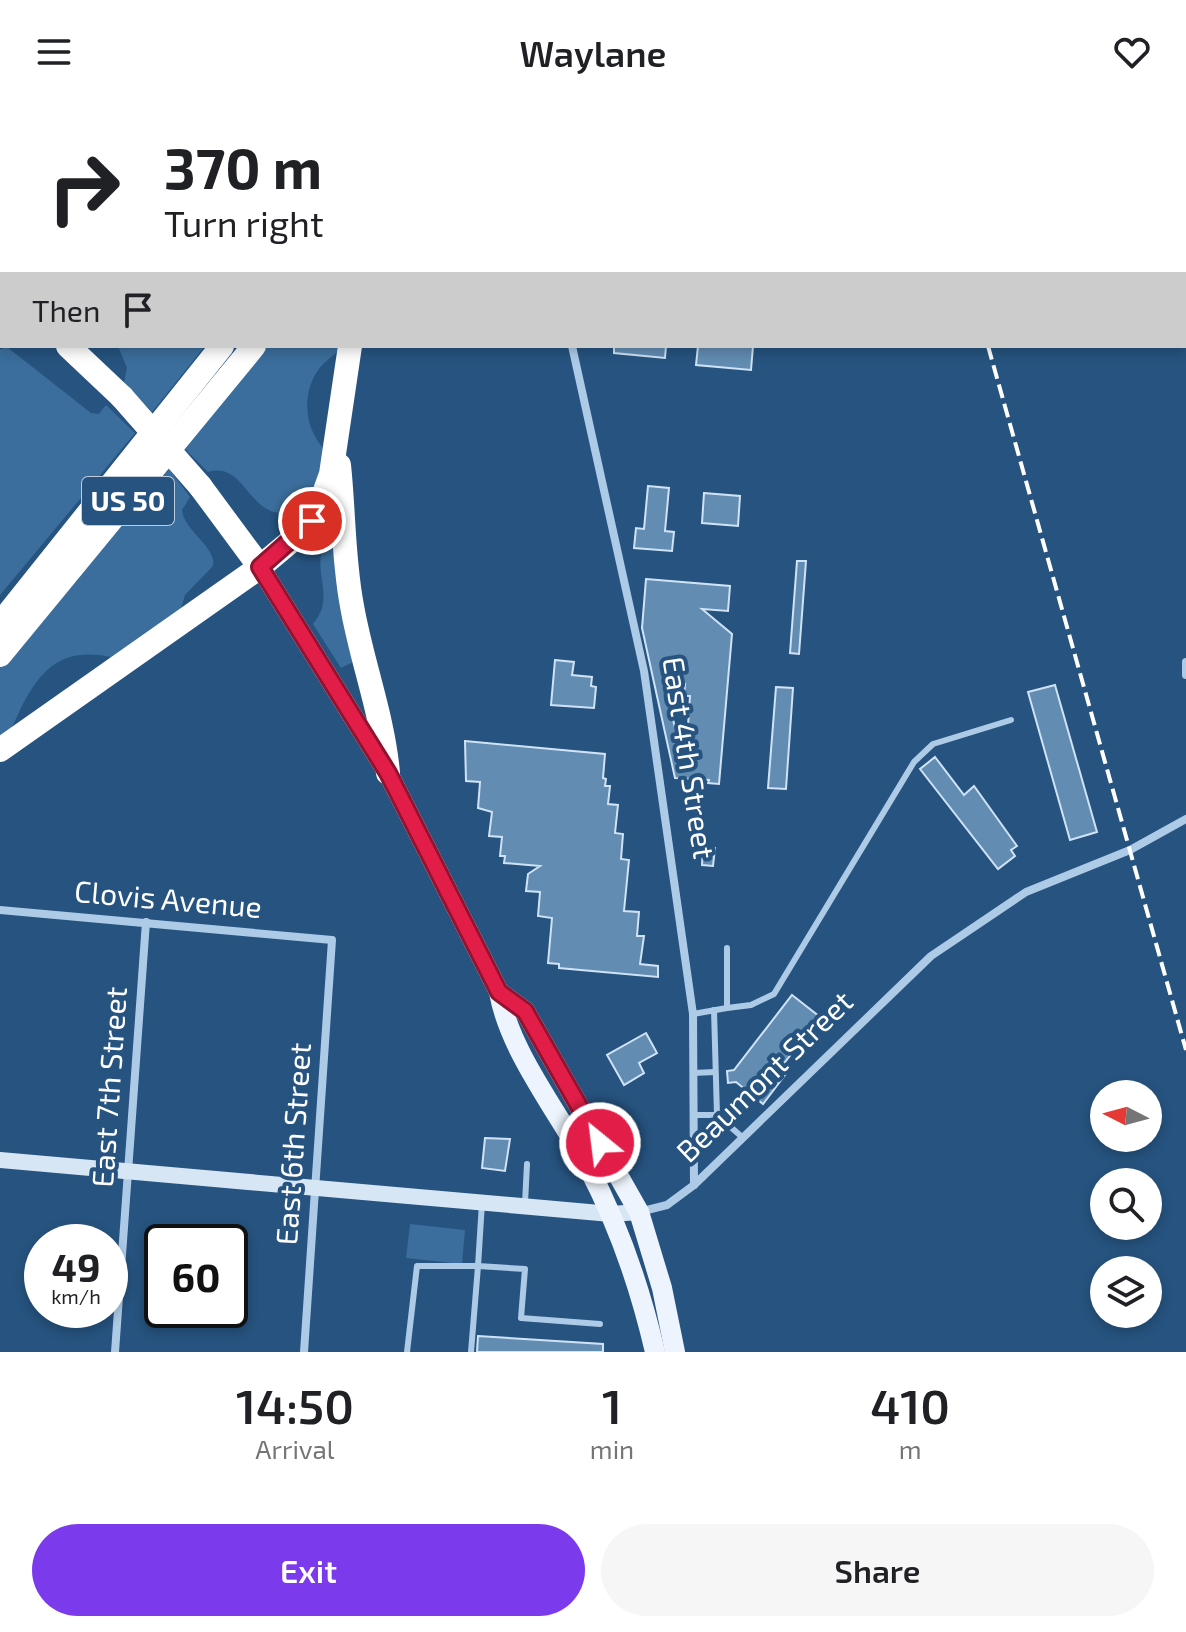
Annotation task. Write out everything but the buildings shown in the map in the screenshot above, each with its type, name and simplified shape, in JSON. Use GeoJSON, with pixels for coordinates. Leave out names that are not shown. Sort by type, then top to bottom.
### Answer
{"type":"FeatureCollection","features":[{"type":"Feature","properties":{"kind":"highway"},"geometry":{"type":"LineString","coordinates":[[70,348],[122,397],[200,486],[260,567]]}},
{"type":"Feature","properties":{"kind":"highway","name":"US 50"},"geometry":{"type":"LineString","coordinates":[[0,624],[220,348]]}},
{"type":"Feature","properties":{"kind":"highway","name":"US 50"},"geometry":{"type":"LineString","coordinates":[[0,655],[252,348]]}},
{"type":"Feature","properties":{"kind":"highway"},"geometry":{"type":"LineString","coordinates":[[0,750],[260,567],[312,521],[325,495],[350,348]]}},
{"type":"Feature","properties":{"kind":"highway"},"geometry":{"type":"LineString","coordinates":[[336,443],[347,580],[364,665],[382,721],[388,773]]}},
{"type":"Feature","properties":{"kind":"main road"},"geometry":{"type":"LineString","coordinates":[[260,567],[388,773],[499,992],[504,1022],[611,1214],[644,1304],[655,1352]]}},
{"type":"Feature","properties":{"kind":"main road"},"geometry":{"type":"LineString","coordinates":[[499,992],[525,1011],[639,1212],[662,1288],[675,1352]]}},
{"type":"Feature","properties":{"kind":"street","name":"East 4th Street"},"geometry":{"type":"LineString","coordinates":[[572,348],[644,671],[693,1014],[694,1185]]}},
{"type":"Feature","properties":{"kind":"street","name":"Beaumont Street"},"geometry":{"type":"LineString","coordinates":[[0,1160],[611,1214],[639,1212],[667,1205],[694,1185],[931,956],[1026,892],[1130,850],[1186,819]]}},
{"type":"Feature","properties":{"kind":"street","name":"Clovis Avenue"},"geometry":{"type":"LineString","coordinates":[[0,910],[332,940]]}},
{"type":"Feature","properties":{"kind":"street","name":"East 7th Street"},"geometry":{"type":"LineString","coordinates":[[115,1352],[146,922]]}},
{"type":"Feature","properties":{"kind":"street","name":"East 6th Street"},"geometry":{"type":"LineString","coordinates":[[304,1352],[332,940]]}},
{"type":"Feature","properties":{"kind":"lane"},"geometry":{"type":"LineString","coordinates":[[693,1014],[751,1005],[774,994],[914,762],[933,744],[1011,720]]}},
{"type":"Feature","properties":{"kind":"lane"},"geometry":{"type":"LineString","coordinates":[[727,948],[727,1008]]}},
{"type":"Feature","properties":{"kind":"lane"},"geometry":{"type":"LineString","coordinates":[[714,1010],[717,1115]]}},
{"type":"Feature","properties":{"kind":"lane"},"geometry":{"type":"LineString","coordinates":[[693,1073],[715,1072]]}},
{"type":"Feature","properties":{"kind":"lane"},"geometry":{"type":"LineString","coordinates":[[693,1115],[717,1115],[742,1137]]}},
{"type":"Feature","properties":{"kind":"lane"},"geometry":{"type":"LineString","coordinates":[[525,1207],[527,1164]]}},
{"type":"Feature","properties":{"kind":"lane"},"geometry":{"type":"LineString","coordinates":[[471,1352],[482,1203]]}},
{"type":"Feature","properties":{"kind":"lane"},"geometry":{"type":"LineString","coordinates":[[407,1352],[417,1266],[525,1269],[521,1318],[600,1324]]}},
{"type":"Feature","properties":{"kind":"shaded area"},"geometry":{"type":"Polygon","coordinates":[[[8,348],[91,413],[99,414],[106,405],[135,433],[0,595],[0,350],[8,348]]]}},
{"type":"Feature","properties":{"kind":"shaded area"},"geometry":{"type":"Polygon","coordinates":[[[119,348],[203,348],[152,412],[124,382],[127,368],[119,348]]]}},
{"type":"Feature","properties":{"kind":"shaded area"},"geometry":{"type":"Polygon","coordinates":[[[264,348],[340,348],[319,369],[309,389],[309,422],[326,451],[319,490],[303,489],[283,513],[271,511],[253,498],[230,474],[208,472],[185,449],[264,348]]]}},
{"type":"Feature","properties":{"kind":"shaded area"},"geometry":{"type":"Polygon","coordinates":[[[169,469],[190,497],[182,510],[184,518],[210,552],[213,566],[185,595],[180,612],[115,658],[99,655],[71,657],[50,668],[31,690],[11,727],[0,739],[0,668],[169,469]]]}},
{"type":"Feature","properties":{"kind":"shaded area"},"geometry":{"type":"Polygon","coordinates":[[[335,528],[357,660],[341,668],[313,624],[321,612],[323,601],[321,554],[325,541],[335,528]]]}},
{"type":"Feature","properties":{"kind":"shaded area"},"geometry":{"type":"Polygon","coordinates":[[[410,1224],[465,1230],[462,1264],[406,1258],[410,1224]]]}},
{"type":"Feature","properties":{"kind":"railway"},"geometry":{"type":"LineString","coordinates":[[989,348],[1186,1050]]}},
{"type":"Feature","properties":{"kind":"route"},"geometry":{"type":"LineString","coordinates":[[312,521],[292,542],[260,567],[388,773],[499,992],[525,1011],[600,1143]]}}]}
